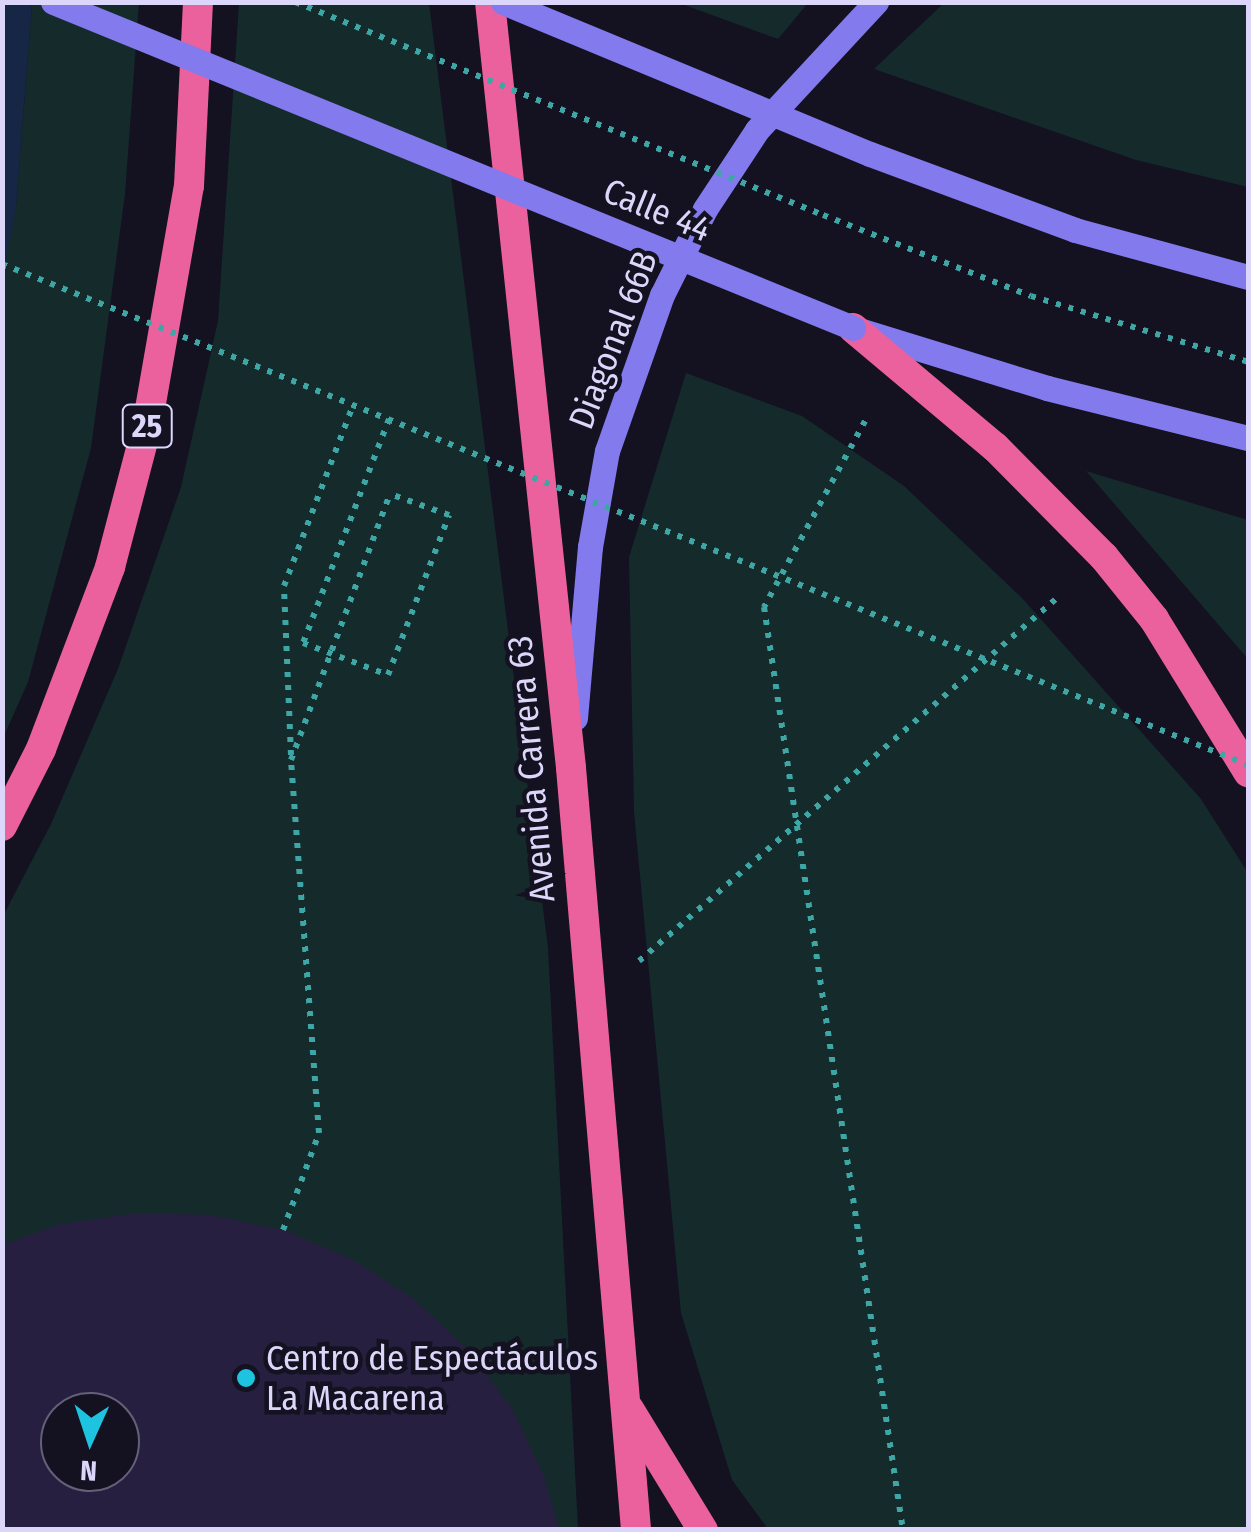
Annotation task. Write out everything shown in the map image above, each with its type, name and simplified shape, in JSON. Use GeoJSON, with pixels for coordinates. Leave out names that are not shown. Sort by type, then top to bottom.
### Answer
{"type":"FeatureCollection","features":[{"type":"Feature","properties":{"kind":"highway","name":"25"},"geometry":{"type":"LineString","coordinates":[[2,826],[41,749],[104,584],[147,426],[190,186],[198,2]]}},
{"type":"Feature","properties":{"kind":"highway","name":"Avenida Carrera 63"},"geometry":{"type":"LineString","coordinates":[[490,2],[570,768],[636,1530]]}},
{"type":"Feature","properties":{"kind":"highway"},"geometry":{"type":"LineString","coordinates":[[853,328],[994,447],[1104,558],[1154,618],[1248,768]]}},
{"type":"Feature","properties":{"kind":"highway"},"geometry":{"type":"LineString","coordinates":[[624,1400],[703,1530]]}},
{"type":"Feature","properties":{"kind":"main road","name":"Calle 44"},"geometry":{"type":"LineString","coordinates":[[54,2],[853,328],[1047,388],[1248,438]]}},
{"type":"Feature","properties":{"kind":"main road"},"geometry":{"type":"LineString","coordinates":[[503,2],[870,154],[1076,230],[1248,277]]}},
{"type":"Feature","properties":{"kind":"main road","name":"Diagonal 66B"},"geometry":{"type":"LineString","coordinates":[[570,768],[590,547],[607,451],[662,295],[705,209],[757,130],[876,2]]}},
{"type":"Feature","properties":{"kind":"path"},"geometry":{"type":"LineString","coordinates":[[296,2],[1031,296],[1248,362]]}},
{"type":"Feature","properties":{"kind":"path"},"geometry":{"type":"LineString","coordinates":[[2,264],[1248,768]]}},
{"type":"Feature","properties":{"kind":"path"},"geometry":{"type":"LineString","coordinates":[[282,1230],[318,1133],[291,760],[284,586],[354,404]]}},
{"type":"Feature","properties":{"kind":"path"},"geometry":{"type":"LineString","coordinates":[[291,760],[390,494],[449,516],[388,676],[304,644],[389,418]]}},
{"type":"Feature","properties":{"kind":"path"},"geometry":{"type":"LineString","coordinates":[[864,422],[764,607],[903,1530]]}},
{"type":"Feature","properties":{"kind":"path"},"geometry":{"type":"LineString","coordinates":[[590,1004],[1057,598]]}},
{"type":"Feature","properties":{"kind":"green space"},"geometry":{"type":"Polygon","coordinates":[[[32,3],[139,3],[125,194],[91,448],[28,682],[3,738],[2,279],[16,206],[32,3]]]}},
{"type":"Feature","properties":{"kind":"green space"},"geometry":{"type":"Polygon","coordinates":[[[239,3],[429,3],[548,948],[578,1529],[3,1530],[3,916],[51,824],[118,669],[181,487],[218,321],[239,3]]]}},
{"type":"Feature","properties":{"kind":"green space"},"geometry":{"type":"Polygon","coordinates":[[[679,3],[808,3],[778,39],[679,3]]]}},
{"type":"Feature","properties":{"kind":"green space"},"geometry":{"type":"Polygon","coordinates":[[[944,3],[1248,3],[1248,187],[1136,160],[874,69],[944,3]]]}},
{"type":"Feature","properties":{"kind":"green space"},"geometry":{"type":"Polygon","coordinates":[[[686,373],[802,416],[904,486],[1022,598],[1201,799],[1248,873],[1248,1529],[768,1529],[732,1480],[681,1313],[634,812],[629,557],[686,373]]]}},
{"type":"Feature","properties":{"kind":"green space"},"geometry":{"type":"Polygon","coordinates":[[[1086,471],[1248,520],[1248,659],[1086,471]]]}},
{"type":"Feature","properties":{"kind":"water"},"geometry":{"type":"Polygon","coordinates":[[[3,2],[32,3],[16,206],[3,279],[3,2]]]}},
{"type":"Feature","properties":{"kind":"building","name":"Centro de Espectáculos La Macarena"},"geometry":{"type":"Polygon","coordinates":[[[137,1213],[211,1215],[283,1230],[352,1259],[414,1299],[467,1349],[512,1408],[543,1474],[560,1530],[2,1530],[2,1245],[60,1224],[137,1213]]]}},
{"type":"Feature","properties":{"kind":"place","name":"Centro de Espectáculos La Macarena"},"geometry":{"type":"Point","coordinates":[246,1378]}}]}
